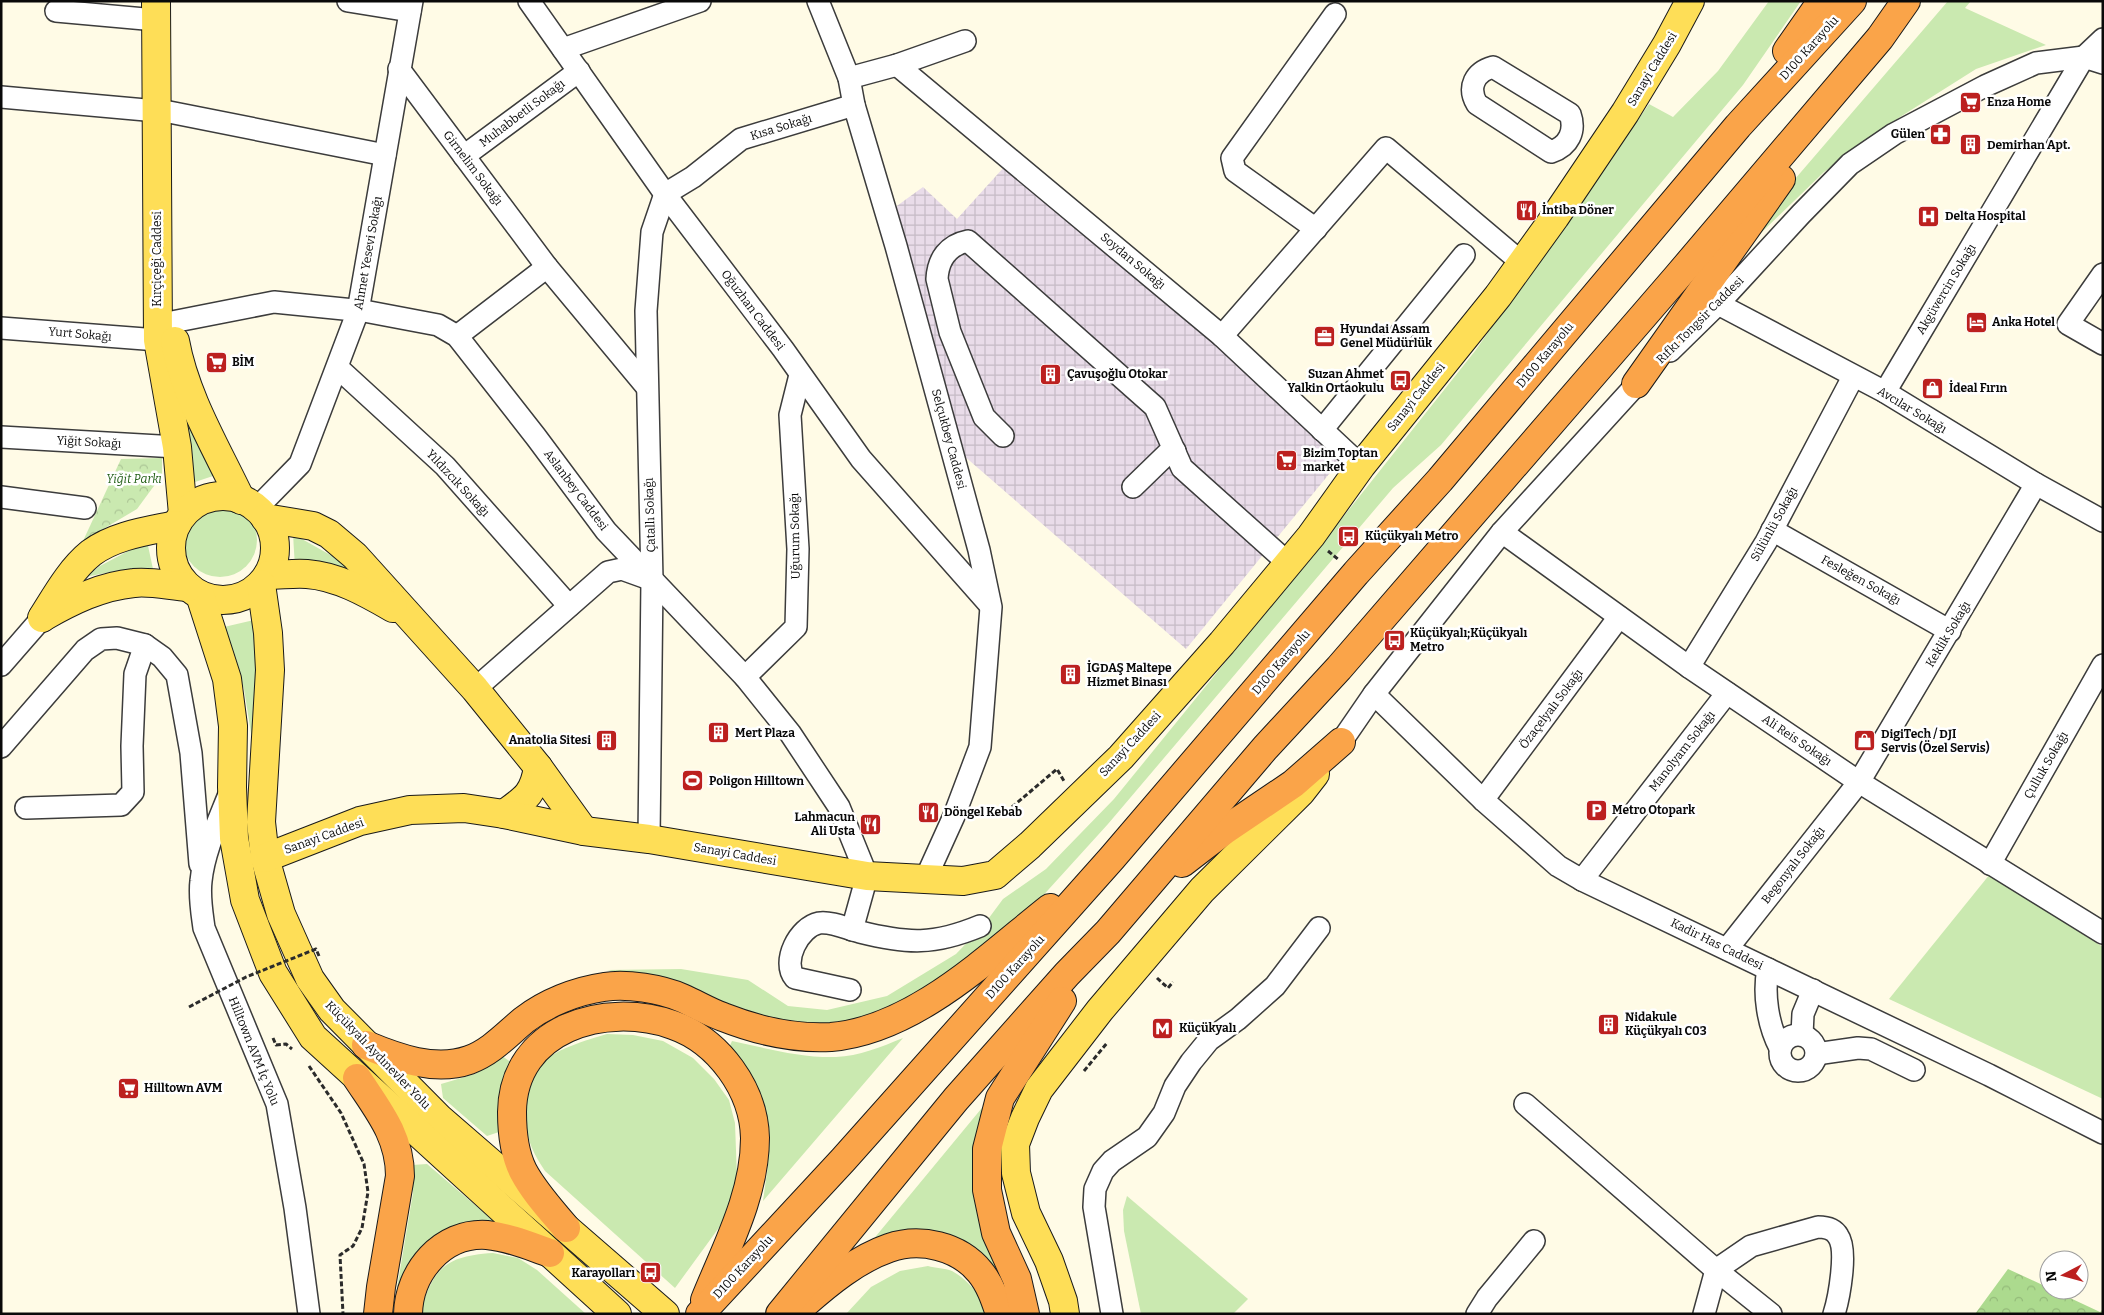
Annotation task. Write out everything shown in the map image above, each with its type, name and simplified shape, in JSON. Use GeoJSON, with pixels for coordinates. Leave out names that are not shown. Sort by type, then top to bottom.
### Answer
{"type":"FeatureCollection","features":[{"type":"Feature","properties":{"kind":"highway"},"geometry":{"type":"LineString","coordinates":[[1738,126],[1776,66],[1822,1]]}},
{"type":"Feature","properties":{"kind":"highway","name":"D100 Karayolu"},"geometry":{"type":"LineString","coordinates":[[700,1314],[843,1160],[1112,858],[1356,573],[1440,480],[1738,126],[1852,1]]}},
{"type":"Feature","properties":{"kind":"highway"},"geometry":{"type":"LineString","coordinates":[[1636,384],[1906,1]]}},
{"type":"Feature","properties":{"kind":"highway"},"geometry":{"type":"LineString","coordinates":[[780,1314],[956,1099],[1067,974],[1108,932],[1265,748],[1339,668],[1678,277],[1880,38],[1917,1]]}},
{"type":"Feature","properties":{"kind":"highway"},"geometry":{"type":"LineString","coordinates":[[1136,899],[1224,830],[1294,784],[1341,742]]}},
{"type":"Feature","properties":{"kind":"highway"},"geometry":{"type":"LineString","coordinates":[[366,1045],[418,1062],[444,1064],[468,1060],[495,1046],[526,1019],[561,998],[605,987],[646,988],[680,997],[722,1017],[760,1030],[799,1036],[831,1037],[862,1031],[892,1020],[926,1003],[966,975],[1112,858]]}},
{"type":"Feature","properties":{"kind":"highway"},"geometry":{"type":"LineString","coordinates":[[1025,1314],[1017,1279],[996,1233],[987,1190],[987,1149],[1000,1098],[1108,932]]}},
{"type":"Feature","properties":{"kind":"highway"},"geometry":{"type":"LineString","coordinates":[[566,1228],[539,1196],[522,1170],[515,1148],[512,1101],[516,1083],[526,1059],[541,1044],[558,1033],[590,1020],[608,1017],[623,1016],[661,1022],[674,1026],[696,1038],[722,1057],[740,1084],[752,1113],[755,1137],[751,1172],[743,1204],[700,1314]]}},
{"type":"Feature","properties":{"kind":"highway"},"geometry":{"type":"LineString","coordinates":[[357,1078],[388,1126],[398,1150],[400,1162],[400,1176],[380,1287],[378,1314]]}},
{"type":"Feature","properties":{"kind":"highway"},"geometry":{"type":"LineString","coordinates":[[408,1314],[415,1280],[427,1260],[444,1246],[466,1237],[485,1235],[509,1239],[550,1253]]}},
{"type":"Feature","properties":{"kind":"highway"},"geometry":{"type":"LineString","coordinates":[[792,1314],[820,1290],[848,1270],[887,1248],[906,1243],[933,1245],[951,1250],[967,1259],[981,1272],[994,1295],[1000,1314]]}},
{"type":"Feature","properties":{"kind":"main road","name":"Sanayi Caddesi"},"geometry":{"type":"LineString","coordinates":[[265,858],[360,821],[410,810],[464,808],[504,814],[584,831],[649,839],[867,876],[963,881],[995,875],[1030,845],[1120,757],[1222,643],[1311,536],[1361,466],[1498,296],[1555,217],[1668,44],[1690,1]]}},
{"type":"Feature","properties":{"kind":"main road","name":"Kırçiçeği Caddesi"},"geometry":{"type":"LineString","coordinates":[[160,7],[165,331],[177,447],[179,519]]}},
{"type":"Feature","properties":{"kind":"main road","name":"Kırçiçeği Caddesi"},"geometry":{"type":"LineString","coordinates":[[165,331],[190,393],[254,509]]}},
{"type":"Feature","properties":{"kind":"main road"},"geometry":{"type":"LineString","coordinates":[[584,831],[538,768],[475,689],[360,562],[329,534],[313,526],[254,509],[219,496],[204,499],[192,505],[179,519],[171,538],[170,551],[176,571],[194,591],[227,679],[233,726],[232,787],[234,838],[245,900],[273,973],[313,1037],[617,1314]]}},
{"type":"Feature","properties":{"kind":"main road"},"geometry":{"type":"LineString","coordinates":[[42,618],[68,602],[106,588],[135,582],[194,591],[212,600],[228,601],[243,597],[264,579],[274,558],[275,541],[271,528],[254,509]]}},
{"type":"Feature","properties":{"kind":"main road"},"geometry":{"type":"LineString","coordinates":[[42,618],[66,581],[92,553],[124,537],[179,519]]}},
{"type":"Feature","properties":{"kind":"main road"},"geometry":{"type":"LineString","coordinates":[[264,579],[308,574],[331,579],[367,593],[407,616]]}},
{"type":"Feature","properties":{"kind":"main road","name":"Küçükyalı Aydınevler Yolu"},"geometry":{"type":"LineString","coordinates":[[264,579],[270,670],[261,822],[265,858],[281,914],[310,979],[332,1010],[470,1146],[665,1314]]}},
{"type":"Feature","properties":{"kind":"main road"},"geometry":{"type":"LineString","coordinates":[[1065,1314],[1063,1301],[1049,1261],[1026,1214],[1016,1173],[1015,1144],[1039,1089],[1100,1010],[1202,890],[1302,792],[1341,742]]}},
{"type":"Feature","properties":{"kind":"main road"},"geometry":{"type":"LineString","coordinates":[[504,814],[523,800],[535,784],[538,768]]}},
{"type":"Feature","properties":{"kind":"street"},"geometry":{"type":"LineString","coordinates":[[348,1],[411,6]]}},
{"type":"Feature","properties":{"kind":"street","name":"Oğuzhan Caddesi"},"geometry":{"type":"LineString","coordinates":[[529,1],[664,194],[783,349],[861,459],[991,607]]}},
{"type":"Feature","properties":{"kind":"street"},"geometry":{"type":"LineString","coordinates":[[563,49],[700,1]]}},
{"type":"Feature","properties":{"kind":"street","name":"Selçukbey Caddesi"},"geometry":{"type":"LineString","coordinates":[[820,2],[849,78],[854,105],[901,265],[976,540],[991,607],[980,747],[954,816],[925,880]]}},
{"type":"Feature","properties":{"kind":"street","name":"Ahmet Yesevi Sokağı"},"geometry":{"type":"LineString","coordinates":[[254,509],[300,464],[338,368],[358,311],[411,6]]}},
{"type":"Feature","properties":{"kind":"street"},"geometry":{"type":"LineString","coordinates":[[56,11],[160,7]]}},
{"type":"Feature","properties":{"kind":"street"},"geometry":{"type":"LineString","coordinates":[[1316,228],[1235,171],[1232,158],[1334,14]]}},
{"type":"Feature","properties":{"kind":"street","name":"Akgüvercin Sokağı"},"geometry":{"type":"LineString","coordinates":[[1885,392],[2093,60],[2103,39]]}},
{"type":"Feature","properties":{"kind":"street"},"geometry":{"type":"LineString","coordinates":[[849,78],[897,65],[965,41]]}},
{"type":"Feature","properties":{"kind":"street","name":"Rıfkı Tongsir Caddesi"},"geometry":{"type":"LineString","coordinates":[[1341,742],[1374,694],[1502,532],[1636,384],[1718,304],[1850,164],[1894,134],[1985,86],[2036,63],[2093,60]]}},
{"type":"Feature","properties":{"kind":"street","name":"Soydan Sokağı"},"geometry":{"type":"LineString","coordinates":[[897,65],[1222,336],[1361,466]]}},
{"type":"Feature","properties":{"kind":"street"},"geometry":{"type":"LineString","coordinates":[[1493,67],[1570,114],[1573,128],[1568,141],[1558,150],[1551,152],[1476,104],[1472,93],[1474,80],[1485,69],[1493,67]]}},
{"type":"Feature","properties":{"kind":"street","name":"Girnelim Sokağı"},"geometry":{"type":"LineString","coordinates":[[399,69],[547,267],[646,386]]}},
{"type":"Feature","properties":{"kind":"street","name":"Muhabbetli Sokağı"},"geometry":{"type":"LineString","coordinates":[[464,156],[579,71]]}},
{"type":"Feature","properties":{"kind":"street"},"geometry":{"type":"LineString","coordinates":[[1,96],[163,112],[385,155]]}},
{"type":"Feature","properties":{"kind":"street","name":"Kısa Sokağı"},"geometry":{"type":"LineString","coordinates":[[664,194],[693,177],[741,139],[854,105]]}},
{"type":"Feature","properties":{"kind":"street"},"geometry":{"type":"LineString","coordinates":[[1568,141],[1595,158]]}},
{"type":"Feature","properties":{"kind":"street"},"geometry":{"type":"LineString","coordinates":[[1222,336],[1386,148],[1521,262]]}},
{"type":"Feature","properties":{"kind":"street","name":"Çatallı Sokağı"},"geometry":{"type":"LineString","coordinates":[[649,839],[652,580],[646,386],[646,311],[652,232],[664,194]]}},
{"type":"Feature","properties":{"kind":"street"},"geometry":{"type":"LineString","coordinates":[[1003,436],[984,417],[950,332],[938,279],[938,271],[944,255],[956,245],[968,241],[1155,407],[1182,468],[1288,563]]}},
{"type":"Feature","properties":{"kind":"street"},"geometry":{"type":"LineString","coordinates":[[1322,430],[1464,255]]}},
{"type":"Feature","properties":{"kind":"street"},"geometry":{"type":"LineString","coordinates":[[457,336],[547,267]]}},
{"type":"Feature","properties":{"kind":"street"},"geometry":{"type":"LineString","coordinates":[[2103,274],[2068,324],[2103,344]]}},
{"type":"Feature","properties":{"kind":"street","name":"Aslanbey Caddesi"},"geometry":{"type":"LineString","coordinates":[[165,331],[274,302],[358,311],[438,325],[457,336],[606,531],[745,677],[790,733],[840,806],[867,876]]}},
{"type":"Feature","properties":{"kind":"street","name":"Avcılar Sokağı"},"geometry":{"type":"LineString","coordinates":[[1718,304],[1885,392],[2036,484],[2102,520]]}},
{"type":"Feature","properties":{"kind":"street","name":"Yurt Sokağı"},"geometry":{"type":"LineString","coordinates":[[1,328],[165,331]]}},
{"type":"Feature","properties":{"kind":"street","name":"Yıldızcık Sokağı"},"geometry":{"type":"LineString","coordinates":[[338,368],[445,466],[570,606]]}},
{"type":"Feature","properties":{"kind":"street","name":"Uğurum Sokağı"},"geometry":{"type":"LineString","coordinates":[[745,677],[796,627],[798,549],[790,415],[800,375]]}},
{"type":"Feature","properties":{"kind":"street","name":"Sülünlü Sokağı"},"geometry":{"type":"LineString","coordinates":[[1689,667],[1772,530],[1854,377]]}},
{"type":"Feature","properties":{"kind":"street","name":"Yiğit Sokağı"},"geometry":{"type":"LineString","coordinates":[[1,437],[177,447]]}},
{"type":"Feature","properties":{"kind":"street"},"geometry":{"type":"LineString","coordinates":[[1133,487],[1167,454],[1174,451]]}},
{"type":"Feature","properties":{"kind":"street","name":"Keklik Sokağı"},"geometry":{"type":"LineString","coordinates":[[1859,782],[2036,484]]}},
{"type":"Feature","properties":{"kind":"street"},"geometry":{"type":"LineString","coordinates":[[1,497],[85,508]]}},
{"type":"Feature","properties":{"kind":"street","name":"Fesleğen Sokağı"},"geometry":{"type":"LineString","coordinates":[[1772,530],[1950,631]]}},
{"type":"Feature","properties":{"kind":"street","name":"Ali Reis Sokağı"},"geometry":{"type":"LineString","coordinates":[[1502,532],[1689,667],[1859,782],[2103,933]]}},
{"type":"Feature","properties":{"kind":"street"},"geometry":{"type":"LineString","coordinates":[[475,689],[608,572],[622,568],[652,580]]}},
{"type":"Feature","properties":{"kind":"street","name":"Özaçelyalı Sokağı"},"geometry":{"type":"LineString","coordinates":[[1483,800],[1619,617]]}},
{"type":"Feature","properties":{"kind":"street"},"geometry":{"type":"LineString","coordinates":[[1,665],[42,618]]}},
{"type":"Feature","properties":{"kind":"street","name":"Hilltown AVM İç Yolu"},"geometry":{"type":"LineString","coordinates":[[1,747],[85,650],[101,639],[117,638],[145,645],[162,657],[176,675],[191,753],[201,881],[201,908],[204,928],[277,1104],[295,1208],[309,1314]]}},
{"type":"Feature","properties":{"kind":"street"},"geometry":{"type":"LineString","coordinates":[[26,808],[121,805],[133,792],[132,746],[135,674],[145,645]]}},
{"type":"Feature","properties":{"kind":"street","name":"Çulluk Sokağı"},"geometry":{"type":"LineString","coordinates":[[1990,864],[2103,666]]}},
{"type":"Feature","properties":{"kind":"street","name":"Manolyam Sokağı"},"geometry":{"type":"LineString","coordinates":[[1582,880],[1727,693]]}},
{"type":"Feature","properties":{"kind":"street","name":"Kadir Has Caddesi"},"geometry":{"type":"LineString","coordinates":[[1374,694],[1483,800],[1558,866],[1582,880],[1989,1075],[2103,1133]]}},
{"type":"Feature","properties":{"kind":"street","name":"Begonyalı Sokağı"},"geometry":{"type":"LineString","coordinates":[[1727,949],[1859,782]]}},
{"type":"Feature","properties":{"kind":"street","name":"Hilltown AVM İç Yolu"},"geometry":{"type":"LineString","coordinates":[[201,881],[211,840],[232,787]]}},
{"type":"Feature","properties":{"kind":"street"},"geometry":{"type":"LineString","coordinates":[[852,930],[867,876]]}},
{"type":"Feature","properties":{"kind":"street"},"geometry":{"type":"LineString","coordinates":[[850,990],[795,978],[789,966],[799,936],[810,926],[823,922],[892,940],[926,941],[962,933],[980,926]]}},
{"type":"Feature","properties":{"kind":"street"},"geometry":{"type":"LineString","coordinates":[[1112,1314],[1094,1207],[1095,1189],[1103,1171],[1112,1161],[1147,1137],[1164,1113],[1174,1086],[1209,1040],[1238,1019],[1276,986],[1319,928]]}},
{"type":"Feature","properties":{"kind":"street"},"geometry":{"type":"LineString","coordinates":[[1768,968],[1766,989],[1772,1033],[1780,1048]]}},
{"type":"Feature","properties":{"kind":"street"},"geometry":{"type":"LineString","coordinates":[[1802,1035],[1804,1014],[1813,990]]}},
{"type":"Feature","properties":{"kind":"street"},"geometry":{"type":"LineString","coordinates":[[1802,1035],[1812,1042],[1816,1054],[1810,1066],[1798,1071],[1786,1067],[1779,1055],[1780,1048],[1788,1037],[1802,1035]]}},
{"type":"Feature","properties":{"kind":"street"},"geometry":{"type":"LineString","coordinates":[[1816,1054],[1858,1048],[1871,1049],[1914,1070]]}},
{"type":"Feature","properties":{"kind":"street"},"geometry":{"type":"LineString","coordinates":[[1525,1104],[1716,1270],[1771,1314]]}},
{"type":"Feature","properties":{"kind":"street"},"geometry":{"type":"LineString","coordinates":[[1704,1314],[1716,1270],[1751,1246],[1818,1227],[1829,1229],[1839,1237],[1842,1244],[1840,1291],[1834,1314]]}},
{"type":"Feature","properties":{"kind":"street"},"geometry":{"type":"LineString","coordinates":[[1477,1314],[1487,1298],[1534,1241]]}},
{"type":"Feature","properties":{"kind":"path"},"geometry":{"type":"LineString","coordinates":[[1012,807],[1041,784]]}},
{"type":"Feature","properties":{"kind":"path"},"geometry":{"type":"LineString","coordinates":[[189,1008],[246,977],[316,949],[320,956]]}},
{"type":"Feature","properties":{"kind":"path"},"geometry":{"type":"LineString","coordinates":[[272,1036],[276,1045],[286,1044],[297,1053]]}},
{"type":"Feature","properties":{"kind":"path"},"geometry":{"type":"LineString","coordinates":[[1082,1073],[1107,1043]]}},
{"type":"Feature","properties":{"kind":"path"},"geometry":{"type":"LineString","coordinates":[[307,1064],[340,1112],[364,1164],[368,1192],[362,1228],[353,1246],[340,1255],[343,1314]]}},
{"type":"Feature","properties":{"kind":"shaded area"},"geometry":{"type":"Polygon","coordinates":[[[1005,166],[1212,337],[1343,457],[1186,649],[963,455],[894,208],[923,187],[957,219],[1005,166]]]}},
{"type":"Feature","properties":{"kind":"green space"},"geometry":{"type":"Polygon","coordinates":[[[1769,1],[1801,1],[1743,85],[1441,445],[1393,488],[1108,824],[1029,911],[968,963],[904,1002],[865,1020],[822,1028],[777,1021],[728,1006],[678,984],[607,970],[681,969],[748,980],[788,1006],[827,1010],[887,996],[956,954],[983,926],[1003,899],[1046,869],[1114,799],[1328,536],[1475,351],[1649,104],[1673,117],[1718,71],[1769,1]]]}},
{"type":"Feature","properties":{"kind":"green space"},"geometry":{"type":"Polygon","coordinates":[[[1948,1],[1971,1],[1965,8],[2046,45],[1976,69],[1900,117],[1824,172],[1734,259],[1777,200],[1948,1]]]}},
{"type":"Feature","properties":{"kind":"green space"},"geometry":{"type":"Polygon","coordinates":[[[176,386],[216,475],[189,484],[176,386]]]}},
{"type":"Feature","properties":{"kind":"green space","name":"Yiğit Parkı"},"geometry":{"type":"Polygon","coordinates":[[[162,458],[162,475],[137,509],[83,541],[121,459],[162,458]]]}},
{"type":"Feature","properties":{"kind":"green space"},"geometry":{"type":"Polygon","coordinates":[[[220,503],[241,509],[251,519],[257,540],[251,561],[241,571],[220,577],[199,571],[189,561],[183,540],[189,519],[199,509],[220,503]]]}},
{"type":"Feature","properties":{"kind":"green space"},"geometry":{"type":"Polygon","coordinates":[[[293,534],[334,557],[358,576],[295,568],[293,534]]]}},
{"type":"Feature","properties":{"kind":"green space"},"geometry":{"type":"Polygon","coordinates":[[[147,541],[153,569],[116,571],[85,577],[100,566],[147,541]]]}},
{"type":"Feature","properties":{"kind":"green space"},"geometry":{"type":"Polygon","coordinates":[[[254,620],[258,685],[254,752],[244,689],[224,627],[254,620]]]}},
{"type":"Feature","properties":{"kind":"green space"},"geometry":{"type":"Polygon","coordinates":[[[1990,874],[2103,947],[2103,1099],[1889,999],[1990,874]]]}},
{"type":"Feature","properties":{"kind":"green space"},"geometry":{"type":"Polygon","coordinates":[[[607,1034],[633,1035],[663,1041],[693,1058],[714,1079],[729,1100],[735,1123],[737,1178],[726,1218],[675,1288],[545,1171],[535,1154],[529,1138],[526,1106],[530,1085],[539,1066],[551,1055],[581,1042],[607,1034]]]}},
{"type":"Feature","properties":{"kind":"green space"},"geometry":{"type":"Polygon","coordinates":[[[903,1038],[763,1201],[768,1165],[766,1134],[727,1052],[732,1041],[796,1054],[836,1057],[862,1053],[903,1038]]]}},
{"type":"Feature","properties":{"kind":"green space"},"geometry":{"type":"Polygon","coordinates":[[[502,1056],[515,1065],[499,1132],[487,1136],[443,1098],[441,1084],[475,1074],[502,1056]]]}},
{"type":"Feature","properties":{"kind":"green space"},"geometry":{"type":"Polygon","coordinates":[[[986,1103],[1006,1274],[998,1281],[976,1258],[867,1247],[986,1103]]]}},
{"type":"Feature","properties":{"kind":"green space"},"geometry":{"type":"Polygon","coordinates":[[[427,1164],[496,1223],[402,1280],[396,1294],[413,1193],[412,1165],[427,1164]]]}},
{"type":"Feature","properties":{"kind":"green space"},"geometry":{"type":"Polygon","coordinates":[[[1127,1196],[1248,1299],[1233,1314],[1141,1314],[1124,1231],[1123,1210],[1127,1196]]]}},
{"type":"Feature","properties":{"kind":"green space"},"geometry":{"type":"Polygon","coordinates":[[[493,1253],[518,1258],[537,1270],[586,1314],[420,1314],[430,1285],[443,1267],[463,1257],[493,1253]]]}},
{"type":"Feature","properties":{"kind":"green space"},"geometry":{"type":"Polygon","coordinates":[[[928,1266],[952,1271],[963,1279],[979,1295],[988,1314],[846,1314],[871,1287],[900,1271],[928,1266]]]}},
{"type":"Feature","properties":{"kind":"green space"},"geometry":{"type":"Polygon","coordinates":[[[2008,1269],[2039,1283],[2039,1300],[2074,1300],[2100,1312],[2103,1309],[2103,1314],[1975,1314],[2008,1269]]]}},
{"type":"Feature","properties":{"kind":"place","name":"Enza Home"},"geometry":{"type":"Point","coordinates":[1971,102]}},
{"type":"Feature","properties":{"kind":"place","name":"Gülen"},"geometry":{"type":"Point","coordinates":[1941,134]}},
{"type":"Feature","properties":{"kind":"place","name":"Demirhan Apt."},"geometry":{"type":"Point","coordinates":[1971,145]}},
{"type":"Feature","properties":{"kind":"place","name":"İntiba Döner"},"geometry":{"type":"Point","coordinates":[1526,210]}},
{"type":"Feature","properties":{"kind":"place","name":"Delta Hospital"},"geometry":{"type":"Point","coordinates":[1929,216]}},
{"type":"Feature","properties":{"kind":"place","name":"Anka Hotel"},"geometry":{"type":"Point","coordinates":[1976,322]}},
{"type":"Feature","properties":{"kind":"place","name":"Hyundai Assam Genel Müdürlük"},"geometry":{"type":"Point","coordinates":[1324,336]}},
{"type":"Feature","properties":{"kind":"place","name":"BİM"},"geometry":{"type":"Point","coordinates":[216,362]}},
{"type":"Feature","properties":{"kind":"place","name":"Çavuşoğlu Otokar"},"geometry":{"type":"Point","coordinates":[1051,374]}},
{"type":"Feature","properties":{"kind":"place","name":"Suzan Ahmet Yalkin Ortaokulu"},"geometry":{"type":"Point","coordinates":[1400,381]}},
{"type":"Feature","properties":{"kind":"place","name":"İdeal Fırın"},"geometry":{"type":"Point","coordinates":[1933,388]}},
{"type":"Feature","properties":{"kind":"place","name":"Bizim Toptan market"},"geometry":{"type":"Point","coordinates":[1287,460]}},
{"type":"Feature","properties":{"kind":"place","name":"Küçükyalı Metro"},"geometry":{"type":"Point","coordinates":[1349,536]}},
{"type":"Feature","properties":{"kind":"place","name":"Küçükyalı;Küçükyalı Metro"},"geometry":{"type":"Point","coordinates":[1394,640]}},
{"type":"Feature","properties":{"kind":"place","name":"İGDAŞ Maltepe Hizmet Binası"},"geometry":{"type":"Point","coordinates":[1071,675]}},
{"type":"Feature","properties":{"kind":"place","name":"Mert Plaza"},"geometry":{"type":"Point","coordinates":[719,733]}},
{"type":"Feature","properties":{"kind":"place","name":"Anatolia Sitesi"},"geometry":{"type":"Point","coordinates":[607,740]}},
{"type":"Feature","properties":{"kind":"place","name":"DigiTech / DJI Servis (Özel Servis)"},"geometry":{"type":"Point","coordinates":[1865,741]}},
{"type":"Feature","properties":{"kind":"place","name":"Poligon Hilltown"},"geometry":{"type":"Point","coordinates":[693,781]}},
{"type":"Feature","properties":{"kind":"place","name":"Metro Otopark"},"geometry":{"type":"Point","coordinates":[1596,810]}},
{"type":"Feature","properties":{"kind":"place","name":"Döngel Kebab"},"geometry":{"type":"Point","coordinates":[928,812]}},
{"type":"Feature","properties":{"kind":"place","name":"Lahmacun Ali Usta"},"geometry":{"type":"Point","coordinates":[871,824]}},
{"type":"Feature","properties":{"kind":"place","name":"Nidakule Küçükyalı C03"},"geometry":{"type":"Point","coordinates":[1609,1024]}},
{"type":"Feature","properties":{"kind":"place","name":"Küçükyalı"},"geometry":{"type":"Point","coordinates":[1163,1028]}},
{"type":"Feature","properties":{"kind":"place","name":"Hilltown AVM"},"geometry":{"type":"Point","coordinates":[128,1088]}},
{"type":"Feature","properties":{"kind":"place","name":"Karayolları"},"geometry":{"type":"Point","coordinates":[651,1273]}}]}
